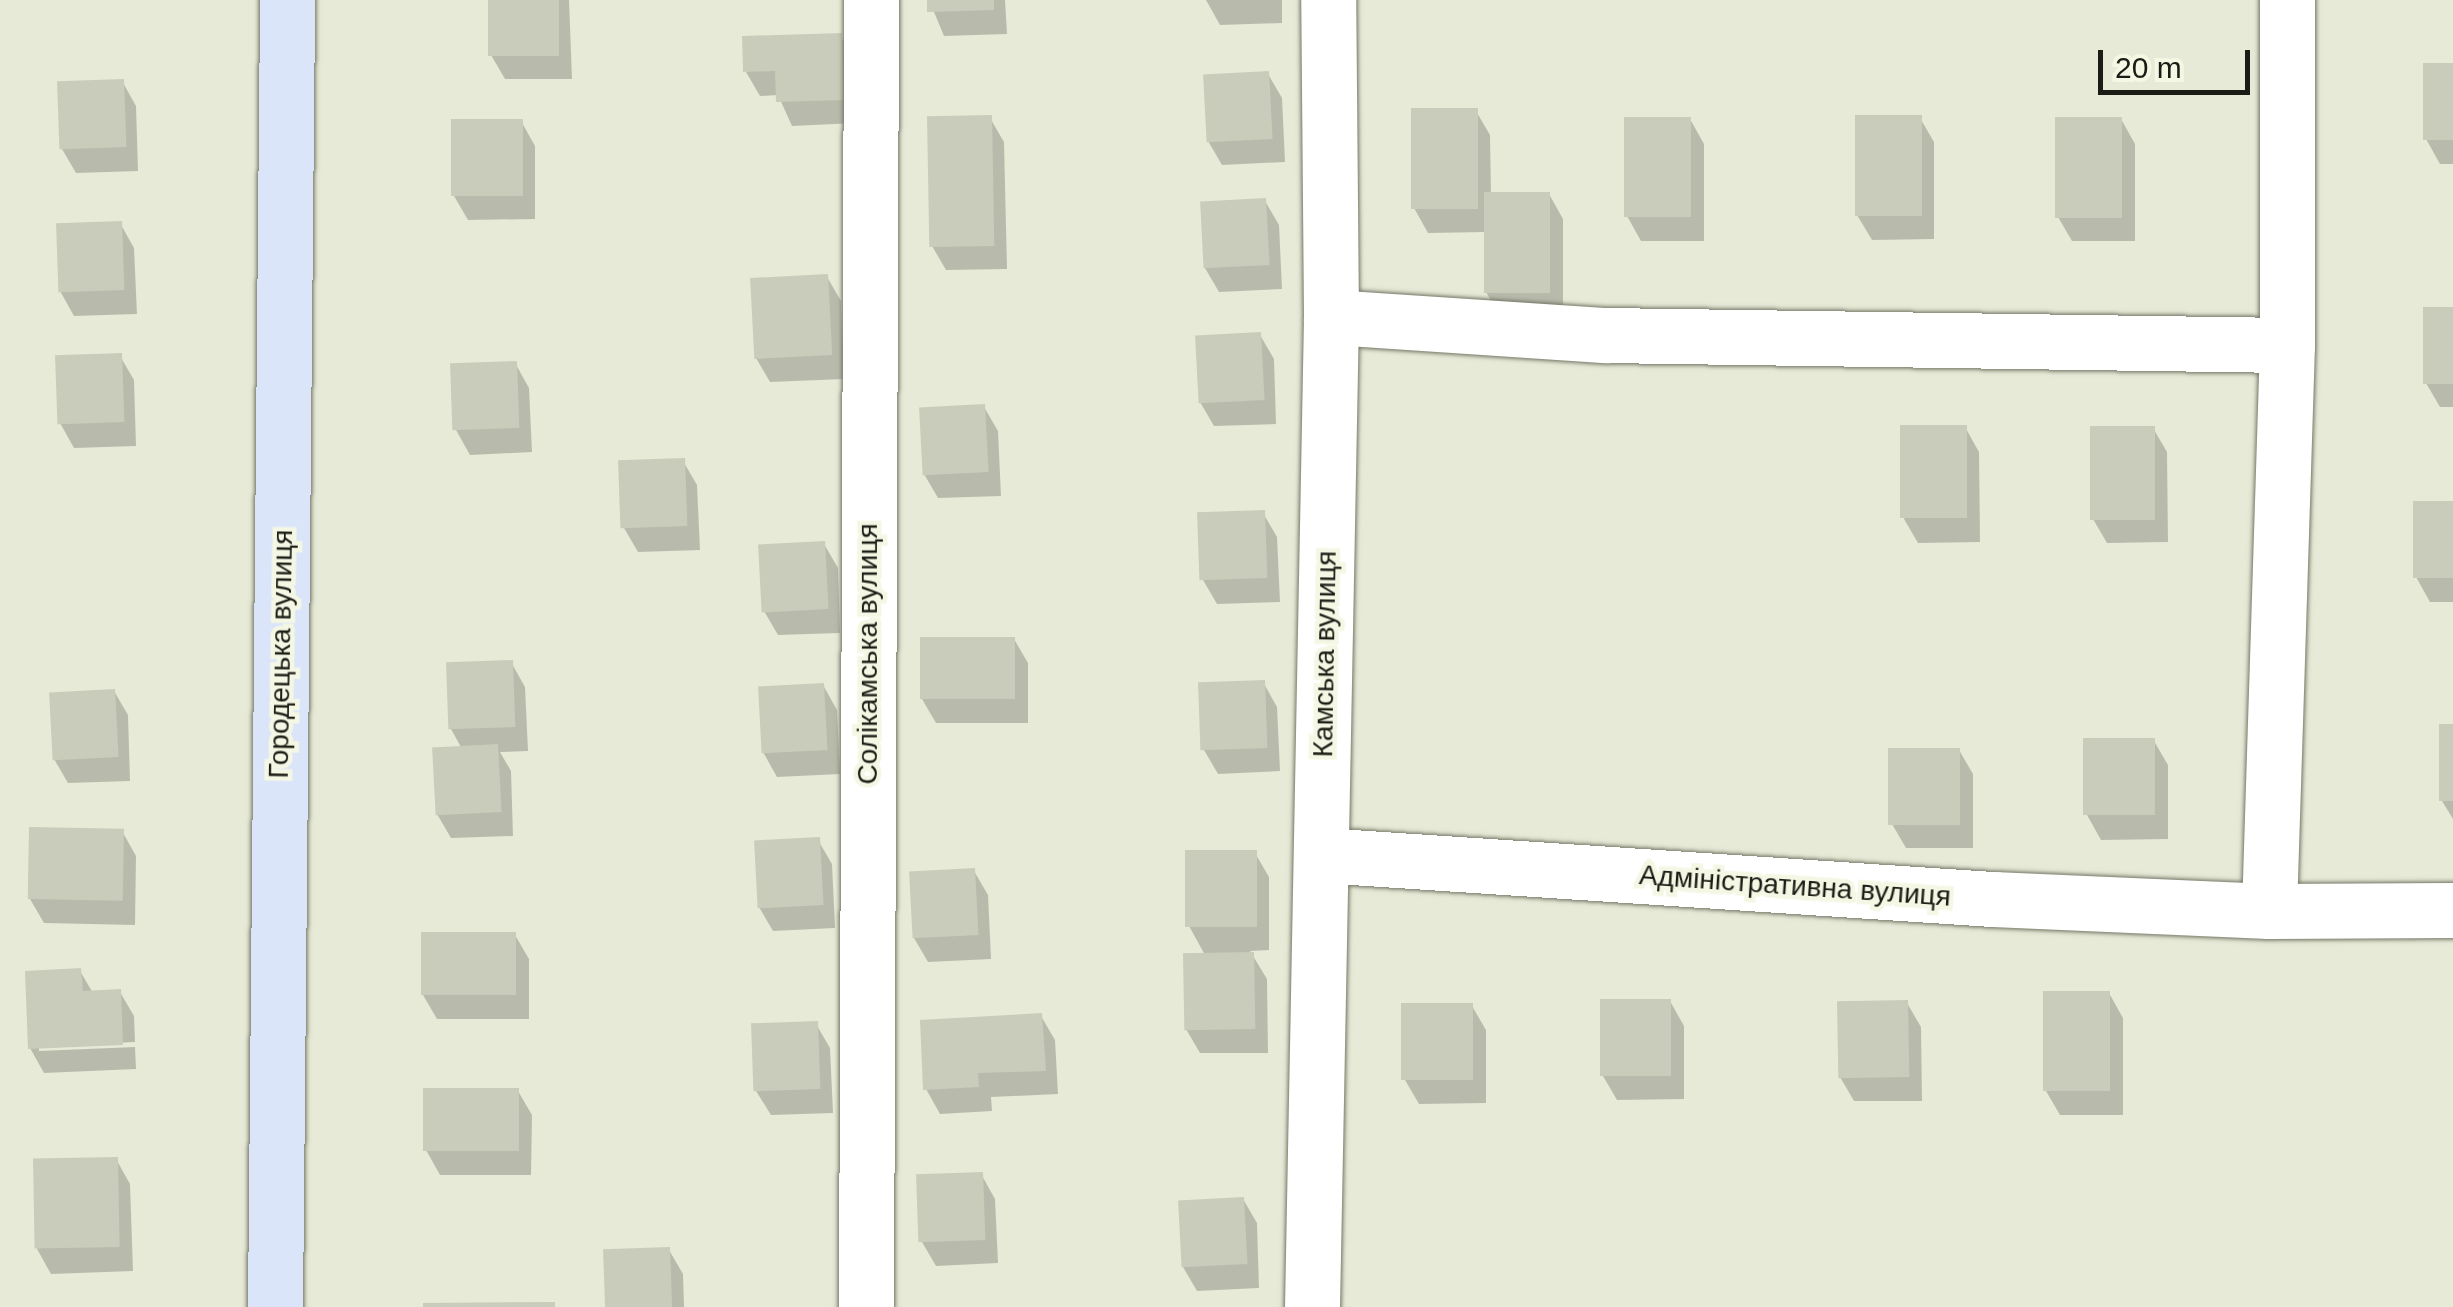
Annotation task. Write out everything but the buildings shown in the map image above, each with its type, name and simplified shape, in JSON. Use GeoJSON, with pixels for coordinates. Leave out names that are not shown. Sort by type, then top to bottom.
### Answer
{"type":"FeatureCollection","features":[{"type":"Feature","properties":{"kind":"main road","name":"Городецька вулиця"},"geometry":{"type":"LineString","coordinates":[[275,1307],[287,0]]}},
{"type":"Feature","properties":{"kind":"street","name":"Солікамська вулиця"},"geometry":{"type":"LineString","coordinates":[[866,1307],[871,0]]}},
{"type":"Feature","properties":{"kind":"street","name":"Камська вулиця"},"geometry":{"type":"LineString","coordinates":[[1312,1307],[1331,316],[1328,0]]}},
{"type":"Feature","properties":{"kind":"street"},"geometry":{"type":"LineString","coordinates":[[2269,911],[2287,345],[2286,0]]}},
{"type":"Feature","properties":{"kind":"street"},"geometry":{"type":"LineString","coordinates":[[1331,316],[1605,335],[2287,345]]}},
{"type":"Feature","properties":{"kind":"street","name":"Адміністративна вулиця"},"geometry":{"type":"LineString","coordinates":[[1321,855],[2269,911],[2453,910]]}}]}
